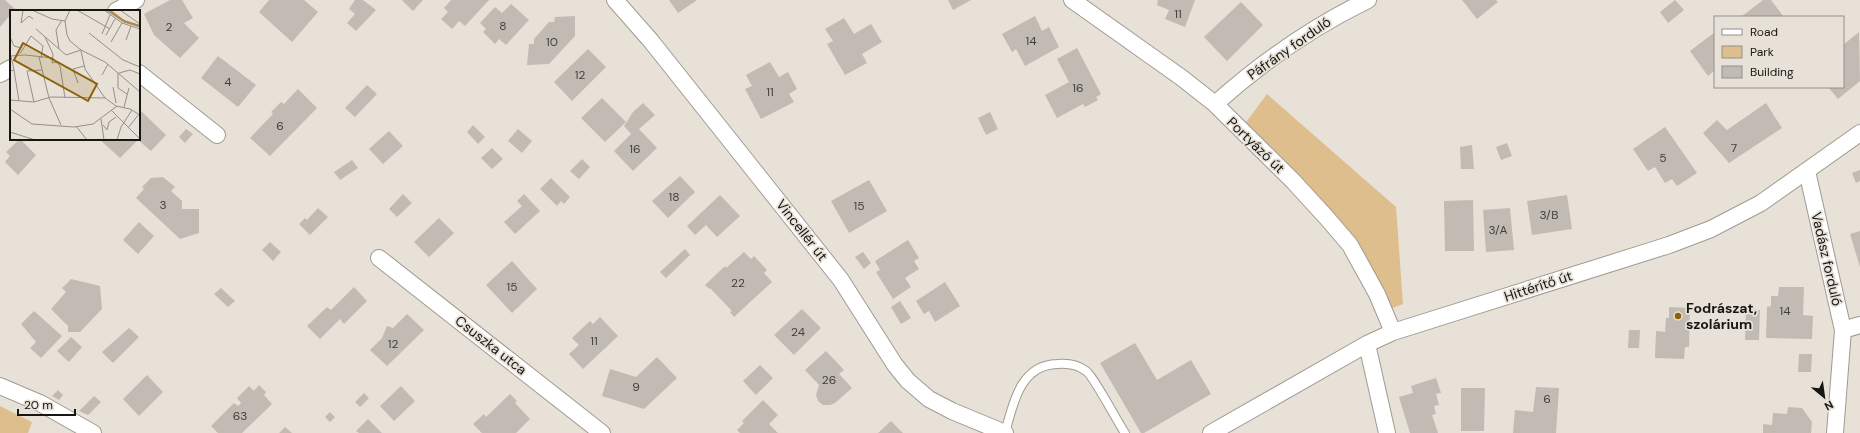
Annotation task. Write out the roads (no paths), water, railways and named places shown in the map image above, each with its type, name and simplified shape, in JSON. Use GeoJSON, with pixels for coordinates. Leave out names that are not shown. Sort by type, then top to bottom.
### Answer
{"type":"FeatureCollection","features":[{"type":"Feature","properties":{"kind":"street"},"geometry":{"type":"LineString","coordinates":[[118,10],[136,0]]}},
{"type":"Feature","properties":{"kind":"street","name":"Vincellér út"},"geometry":{"type":"LineString","coordinates":[[615,0],[651,41],[841,280],[908,381],[935,402],[952,411],[1005,433]]}},
{"type":"Feature","properties":{"kind":"street","name":"Portyázó út"},"geometry":{"type":"LineString","coordinates":[[1072,0],[1182,78],[1215,104],[1298,186],[1350,245],[1377,294],[1393,332]]}},
{"type":"Feature","properties":{"kind":"street","name":"Páfrány forduló"},"geometry":{"type":"LineString","coordinates":[[1215,104],[1239,83],[1303,35],[1334,16],[1368,0]]}},
{"type":"Feature","properties":{"kind":"street"},"geometry":{"type":"LineString","coordinates":[[0,74],[10,69]]}},
{"type":"Feature","properties":{"kind":"street"},"geometry":{"type":"LineString","coordinates":[[140,74],[217,135]]}},
{"type":"Feature","properties":{"kind":"street","name":"Hittérítő út"},"geometry":{"type":"LineString","coordinates":[[1212,433],[1367,344],[1393,332],[1669,245],[1711,229],[1761,203],[1860,133]]}},
{"type":"Feature","properties":{"kind":"street","name":"Vadász forduló"},"geometry":{"type":"LineString","coordinates":[[1807,171],[1843,330]]}},
{"type":"Feature","properties":{"kind":"street","name":"Csuszka utca"},"geometry":{"type":"LineString","coordinates":[[379,258],[602,433]]}},
{"type":"Feature","properties":{"kind":"street"},"geometry":{"type":"LineString","coordinates":[[1836,433],[1843,330],[1860,325]]}},
{"type":"Feature","properties":{"kind":"street"},"geometry":{"type":"LineString","coordinates":[[1367,344],[1387,433]]}},
{"type":"Feature","properties":{"kind":"street"},"geometry":{"type":"LineString","coordinates":[[0,386],[40,403],[93,433]]}},
{"type":"Feature","properties":{"kind":"lane"},"geometry":{"type":"LineString","coordinates":[[1005,433],[1015,398],[1021,384],[1033,372],[1050,364],[1071,363],[1087,371],[1125,433]]}},
{"type":"Feature","properties":{"kind":"place","name":"Fodrászat, szolárium"},"geometry":{"type":"Point","coordinates":[1678,316]}}]}
